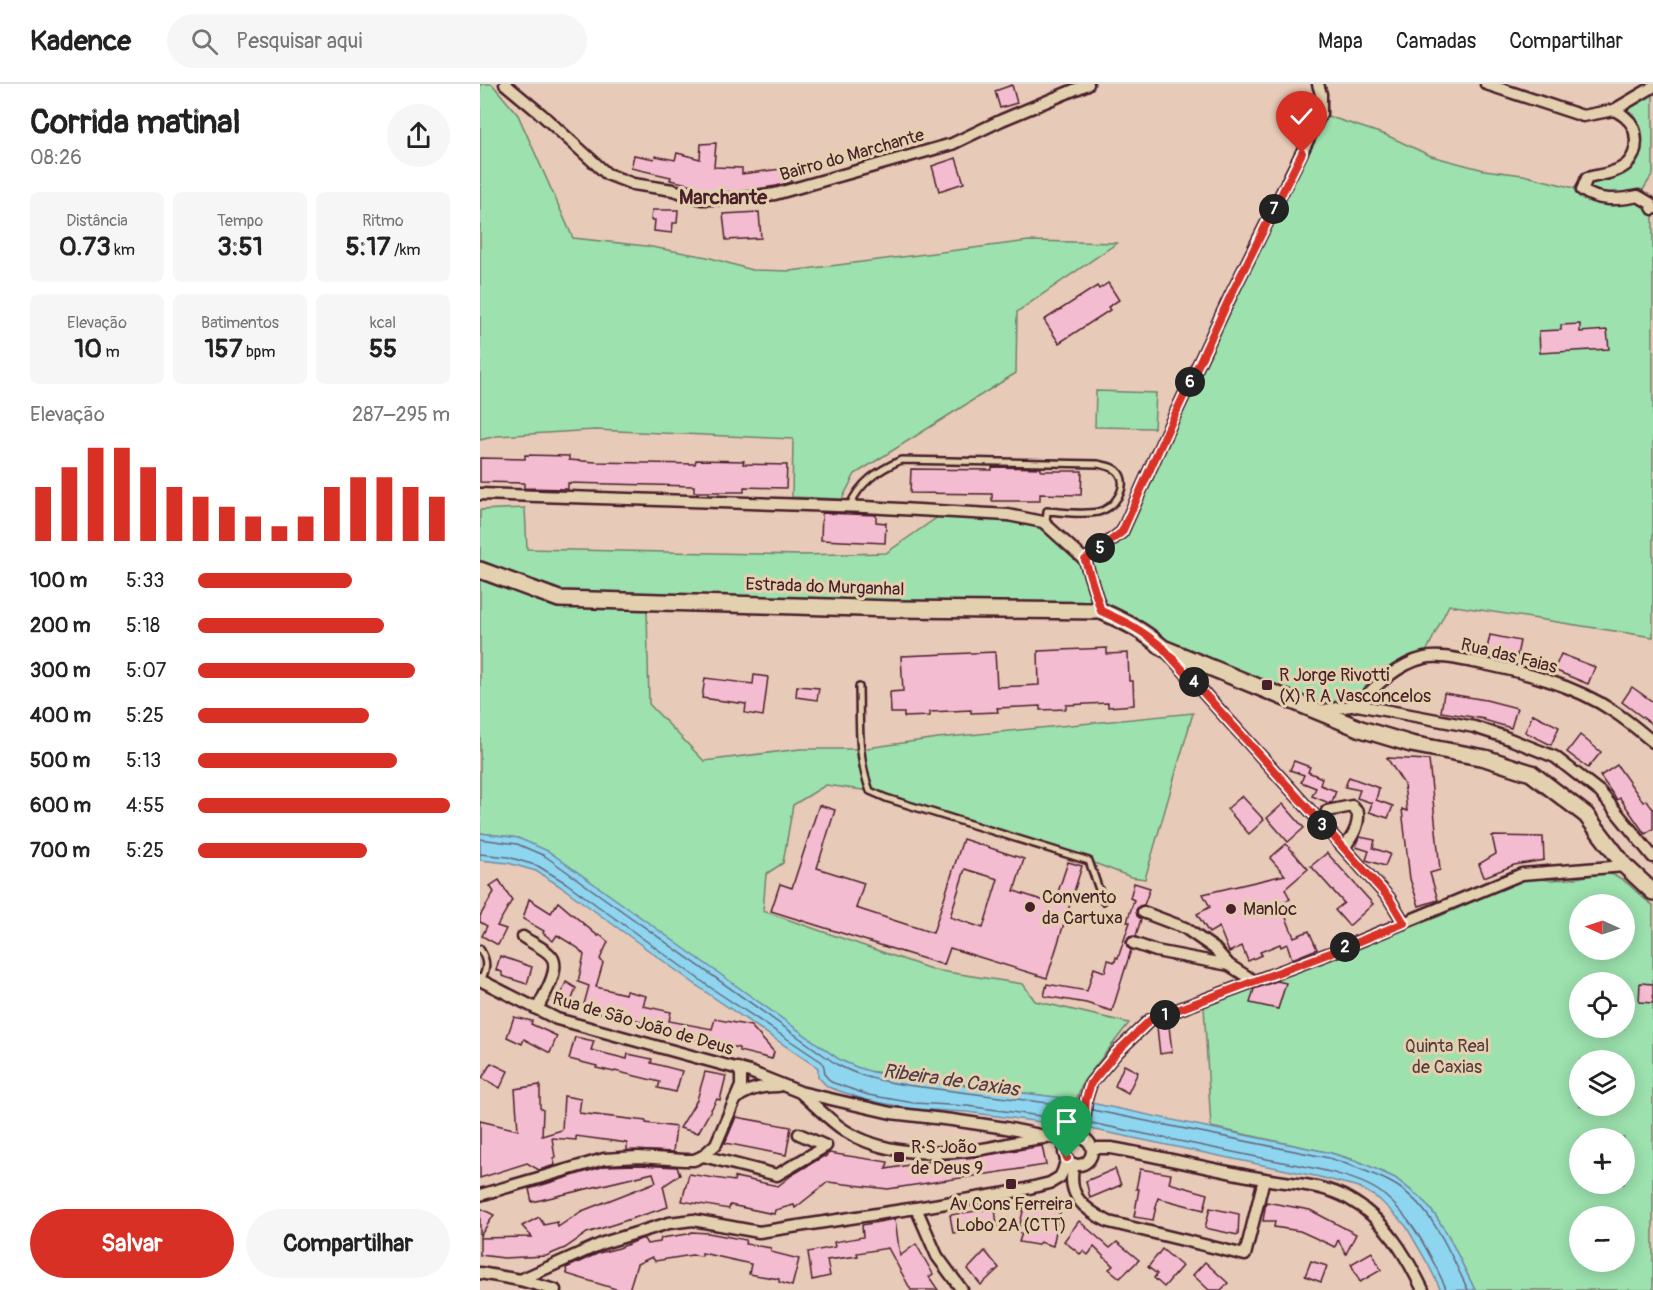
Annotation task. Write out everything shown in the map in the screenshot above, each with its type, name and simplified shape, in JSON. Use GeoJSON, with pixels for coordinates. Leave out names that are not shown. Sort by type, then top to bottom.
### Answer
{"type":"FeatureCollection","features":[{"type":"Feature","properties":{"kind":"street","name":"Bairro do Marchante"},"geometry":{"type":"LineString","coordinates":[[505,84],[607,174],[633,184],[673,190],[702,199],[738,199],[775,194],[952,144],[1088,84]]}},
{"type":"Feature","properties":{"kind":"street"},"geometry":{"type":"LineString","coordinates":[[1085,560],[1122,532],[1231,295],[1321,114],[1321,94],[1318,84]]}},
{"type":"Feature","properties":{"kind":"street"},"geometry":{"type":"LineString","coordinates":[[1486,84],[1583,116],[1614,110],[1653,87]]}},
{"type":"Feature","properties":{"kind":"street"},"geometry":{"type":"LineString","coordinates":[[1614,110],[1628,119],[1636,136],[1634,155],[1626,165],[1606,174],[1587,178],[1582,190],[1591,197],[1620,199],[1638,196],[1650,203],[1653,209]]}},
{"type":"Feature","properties":{"kind":"street"},"geometry":{"type":"LineString","coordinates":[[480,494],[1008,515],[1043,522],[1085,560],[1101,611]]}},
{"type":"Feature","properties":{"kind":"street","name":"Estrada do Murganhal"},"geometry":{"type":"LineString","coordinates":[[480,570],[559,599],[893,609],[1101,611],[1146,633],[1163,648],[1361,729],[1410,744],[1485,758],[1531,773],[1586,815],[1625,866],[1653,892]]}},
{"type":"Feature","properties":{"kind":"street"},"geometry":{"type":"LineString","coordinates":[[1163,648],[1389,898],[1404,923]]}},
{"type":"Feature","properties":{"kind":"street","name":"Rua das Faias"},"geometry":{"type":"LineString","coordinates":[[1357,705],[1370,691],[1407,664],[1426,657],[1438,657],[1498,667],[1566,688],[1611,709],[1653,742]]}},
{"type":"Feature","properties":{"kind":"street"},"geometry":{"type":"LineString","coordinates":[[1318,711],[1357,705],[1474,727],[1555,758],[1600,792],[1653,857]]}},
{"type":"Feature","properties":{"kind":"street"},"geometry":{"type":"LineString","coordinates":[[1327,811],[1352,806],[1358,813],[1359,821],[1354,834],[1344,848]]}},
{"type":"Feature","properties":{"kind":"street"},"geometry":{"type":"LineString","coordinates":[[1070,1161],[1083,1164],[1091,1156],[1092,1148],[1083,1134],[1086,1099],[1091,1083],[1117,1052],[1150,1020],[1333,952],[1522,874],[1625,866]]}},
{"type":"Feature","properties":{"kind":"street"},"geometry":{"type":"LineString","coordinates":[[1143,912],[1185,928],[1215,949],[1229,965],[1254,981]]}},
{"type":"Feature","properties":{"kind":"street"},"geometry":{"type":"LineString","coordinates":[[523,937],[552,956],[554,964],[555,972],[537,1009]]}},
{"type":"Feature","properties":{"kind":"street"},"geometry":{"type":"LineString","coordinates":[[1133,944],[1156,951],[1229,965]]}},
{"type":"Feature","properties":{"kind":"street","name":"Rua de São João de Deus"},"geometry":{"type":"LineString","coordinates":[[480,980],[557,1019],[738,1068],[800,1092],[891,1113],[1006,1128],[1069,1141]]}},
{"type":"Feature","properties":{"kind":"street"},"geometry":{"type":"LineString","coordinates":[[480,1195],[604,1159],[638,1157],[694,1160],[703,1156],[716,1144],[735,1100],[742,1079],[738,1068]]}},
{"type":"Feature","properties":{"kind":"street"},"geometry":{"type":"LineString","coordinates":[[735,1100],[741,1094],[759,1088],[784,1086]]}},
{"type":"Feature","properties":{"kind":"street","name":"Rua de São João de Deus"},"geometry":{"type":"LineString","coordinates":[[800,1092],[845,1130],[868,1143],[893,1149],[934,1153],[975,1150],[1056,1137]]}},
{"type":"Feature","properties":{"kind":"street"},"geometry":{"type":"LineString","coordinates":[[825,1115],[823,1111],[825,1103],[834,1100]]}},
{"type":"Feature","properties":{"kind":"street"},"geometry":{"type":"LineString","coordinates":[[1005,1144],[1012,1136],[1006,1128]]}},
{"type":"Feature","properties":{"kind":"street"},"geometry":{"type":"LineString","coordinates":[[703,1156],[777,1175],[826,1146],[799,1134]]}},
{"type":"Feature","properties":{"kind":"street"},"geometry":{"type":"LineString","coordinates":[[1083,1134],[1069,1141],[1065,1149],[1070,1161],[1071,1185],[1082,1203],[1091,1212],[1109,1222],[1245,1255],[1264,1179]]}},
{"type":"Feature","properties":{"kind":"street"},"geometry":{"type":"LineString","coordinates":[[1092,1148],[1130,1151],[1264,1179],[1317,1187],[1348,1198],[1388,1231],[1411,1265],[1423,1290]]}},
{"type":"Feature","properties":{"kind":"street"},"geometry":{"type":"LineString","coordinates":[[520,1280],[603,1243],[669,1223],[693,1220],[759,1232],[916,1208],[1013,1192],[1050,1183],[1060,1177],[1070,1161]]}},
{"type":"Feature","properties":{"kind":"street"},"geometry":{"type":"LineString","coordinates":[[916,1208],[937,1256],[962,1290]]}},
{"type":"Feature","properties":{"kind":"street"},"geometry":{"type":"LineString","coordinates":[[480,1273],[520,1280],[555,1290]]}},
{"type":"Feature","properties":{"kind":"lane"},"geometry":{"type":"LineString","coordinates":[[849,507],[859,489],[884,468],[901,460],[1098,464],[1113,468],[1120,474],[1123,485],[1119,496],[1111,505],[1100,512],[1047,511],[1046,525]]}},
{"type":"Feature","properties":{"kind":"lane"},"geometry":{"type":"LineString","coordinates":[[859,687],[860,749],[863,774],[870,791],[1089,861],[1103,901]]}},
{"type":"Feature","properties":{"kind":"lane"},"geometry":{"type":"LineString","coordinates":[[480,949],[484,956],[486,971],[480,980]]}},
{"type":"Feature","properties":{"kind":"green space"},"geometry":{"type":"Polygon","coordinates":[[[480,84],[492,84],[518,115],[573,238],[646,246],[707,257],[752,270],[790,271],[1029,241],[1117,243],[1017,312],[1016,373],[855,474],[842,499],[792,497],[793,439],[595,430],[497,436],[480,440],[480,84]]]}},
{"type":"Feature","properties":{"kind":"green space"},"geometry":{"type":"Polygon","coordinates":[[[1653,87],[1653,174],[1639,196],[1653,209],[1653,637],[1449,605],[1426,652],[1330,716],[1101,611],[567,600],[647,610],[649,704],[704,761],[800,749],[860,749],[938,738],[1193,713],[1145,879],[1131,877],[1089,861],[870,791],[826,785],[793,805],[783,863],[766,874],[763,911],[934,970],[1023,984],[1035,1001],[1129,1023],[1083,1082],[1076,1100],[861,1070],[840,1060],[637,916],[518,838],[480,833],[480,510],[525,508],[527,549],[800,555],[886,553],[945,512],[1043,522],[1085,560],[1122,532],[1321,114],[1386,135],[1431,156],[1484,170],[1523,175],[1582,190],[1587,178],[1626,165],[1636,136],[1614,110],[1653,87]]]}},
{"type":"Feature","properties":{"kind":"green space"},"geometry":{"type":"Polygon","coordinates":[[[1096,391],[1156,393],[1154,428],[1095,427],[1096,391]]]}},
{"type":"Feature","properties":{"kind":"green space","name":"Quinta Real de Caxias"},"geometry":{"type":"Polygon","coordinates":[[[1605,873],[1625,882],[1653,905],[1653,1290],[1475,1290],[1448,1235],[1435,1215],[1423,1200],[1395,1178],[1358,1161],[1331,1153],[1211,1127],[1204,1006],[1440,916],[1526,878],[1550,880],[1605,873]]]}},
{"type":"Feature","properties":{"kind":"water","name":"Ribeira de Caxias"},"geometry":{"type":"Polygon","coordinates":[[[480,833],[518,838],[548,851],[840,1060],[857,1067],[907,1079],[1072,1099],[1331,1153],[1367,1165],[1395,1178],[1423,1200],[1448,1235],[1475,1290],[1441,1290],[1406,1226],[1379,1199],[1359,1187],[1086,1128],[967,1112],[914,1109],[866,1100],[828,1087],[818,1077],[818,1068],[710,995],[563,888],[536,871],[508,863],[480,860],[480,833]]]}},
{"type":"Feature","properties":{"kind":"building"},"geometry":{"type":"Polygon","coordinates":[[[1012,85],[1017,103],[1000,108],[995,91],[1012,85]]]}},
{"type":"Feature","properties":{"kind":"building"},"geometry":{"type":"Polygon","coordinates":[[[716,143],[714,167],[742,168],[742,174],[789,168],[791,182],[737,192],[703,192],[693,188],[693,185],[670,180],[671,177],[631,168],[634,155],[675,160],[677,153],[700,159],[701,144],[716,143]]]}},
{"type":"Feature","properties":{"kind":"building"},"geometry":{"type":"Polygon","coordinates":[[[956,158],[964,183],[939,191],[932,166],[956,158]]]}},
{"type":"Feature","properties":{"kind":"building"},"geometry":{"type":"Polygon","coordinates":[[[652,210],[678,210],[677,223],[673,223],[672,233],[654,231],[655,220],[651,220],[652,210]]]}},
{"type":"Feature","properties":{"kind":"building"},"geometry":{"type":"Polygon","coordinates":[[[759,212],[761,238],[726,240],[723,214],[759,212]]]}},
{"type":"Feature","properties":{"kind":"building"},"geometry":{"type":"Polygon","coordinates":[[[1108,283],[1119,300],[1108,307],[1110,310],[1059,343],[1044,320],[1097,286],[1099,289],[1108,283]]]}},
{"type":"Feature","properties":{"kind":"building"},"geometry":{"type":"Polygon","coordinates":[[[1580,324],[1580,332],[1607,330],[1609,349],[1540,353],[1539,331],[1561,330],[1561,325],[1580,324]]]}},
{"type":"Feature","properties":{"kind":"building"},"geometry":{"type":"Polygon","coordinates":[[[525,455],[569,456],[569,460],[596,462],[695,464],[696,460],[787,465],[786,488],[744,487],[744,492],[694,492],[694,486],[568,483],[568,489],[524,488],[524,483],[480,482],[480,458],[525,459],[525,455]]]}},
{"type":"Feature","properties":{"kind":"building"},"geometry":{"type":"Polygon","coordinates":[[[992,467],[1041,468],[1041,471],[1082,471],[1081,495],[1040,494],[1040,501],[992,501],[992,494],[910,493],[911,469],[992,470],[992,467]]]}},
{"type":"Feature","properties":{"kind":"building"},"geometry":{"type":"Polygon","coordinates":[[[822,513],[876,515],[876,522],[886,523],[885,543],[821,540],[822,513]]]}},
{"type":"Feature","properties":{"kind":"building"},"geometry":{"type":"Polygon","coordinates":[[[1490,635],[1520,641],[1516,660],[1486,654],[1490,635]]]}},
{"type":"Feature","properties":{"kind":"building"},"geometry":{"type":"Polygon","coordinates":[[[1107,648],[1107,654],[1128,653],[1129,681],[1133,681],[1134,705],[1108,707],[1108,703],[1066,705],[1066,709],[1040,710],[1040,706],[997,708],[998,712],[971,713],[971,710],[930,712],[930,716],[904,717],[904,713],[891,713],[890,692],[903,691],[901,656],[995,652],[997,687],[1039,685],[1038,651],[1107,648]]]}},
{"type":"Feature","properties":{"kind":"building"},"geometry":{"type":"Polygon","coordinates":[[[1561,654],[1595,667],[1588,684],[1554,670],[1561,654]]]}},
{"type":"Feature","properties":{"kind":"building"},"geometry":{"type":"Polygon","coordinates":[[[754,675],[768,677],[763,716],[745,713],[746,704],[702,698],[705,678],[753,684],[754,675]]]}},
{"type":"Feature","properties":{"kind":"building"},"geometry":{"type":"Polygon","coordinates":[[[797,686],[819,688],[817,700],[796,697],[797,686]]]}},
{"type":"Feature","properties":{"kind":"building"},"geometry":{"type":"Polygon","coordinates":[[[1632,687],[1653,702],[1653,725],[1622,702],[1632,687]]]}},
{"type":"Feature","properties":{"kind":"building"},"geometry":{"type":"Polygon","coordinates":[[[1444,693],[1517,708],[1511,728],[1484,719],[1441,712],[1444,693]]]}},
{"type":"Feature","properties":{"kind":"building"},"geometry":{"type":"Polygon","coordinates":[[[1533,714],[1559,727],[1551,745],[1525,732],[1533,714]]]}},
{"type":"Feature","properties":{"kind":"building"},"geometry":{"type":"Polygon","coordinates":[[[1580,735],[1601,752],[1588,768],[1567,752],[1580,735]]]}},
{"type":"Feature","properties":{"kind":"building"},"geometry":{"type":"Polygon","coordinates":[[[1387,758],[1429,760],[1440,870],[1430,873],[1438,900],[1419,906],[1410,879],[1402,809],[1407,811],[1404,784],[1387,758]]]}},
{"type":"Feature","properties":{"kind":"building"},"geometry":{"type":"Polygon","coordinates":[[[1294,761],[1310,767],[1308,772],[1322,778],[1320,785],[1336,791],[1332,802],[1329,803],[1312,796],[1316,788],[1301,782],[1304,775],[1290,770],[1294,761]]]}},
{"type":"Feature","properties":{"kind":"building"},"geometry":{"type":"Polygon","coordinates":[[[1617,765],[1643,802],[1646,800],[1653,809],[1653,829],[1645,834],[1620,798],[1617,800],[1600,776],[1617,765]]]}},
{"type":"Feature","properties":{"kind":"building"},"geometry":{"type":"Polygon","coordinates":[[[1349,777],[1379,788],[1376,800],[1393,806],[1388,818],[1369,812],[1372,803],[1357,798],[1360,790],[1345,787],[1349,777]]]}},
{"type":"Feature","properties":{"kind":"building"},"geometry":{"type":"Polygon","coordinates":[[[1242,796],[1264,820],[1249,834],[1227,809],[1242,796]]]}},
{"type":"Feature","properties":{"kind":"building"},"geometry":{"type":"Polygon","coordinates":[[[1283,804],[1304,828],[1288,842],[1267,818],[1283,804]]]}},
{"type":"Feature","properties":{"kind":"building","name":"Convento da Cartuxa"},"geometry":{"type":"Polygon","coordinates":[[[819,805],[835,810],[817,868],[864,883],[856,908],[933,933],[963,839],[1024,859],[1014,891],[1054,904],[1068,862],[1082,866],[1047,978],[950,948],[944,965],[771,911],[780,884],[792,888],[819,805]],[[965,869],[950,917],[983,928],[998,879],[965,869]]]}},
{"type":"Feature","properties":{"kind":"building"},"geometry":{"type":"Polygon","coordinates":[[[1492,836],[1543,837],[1544,860],[1514,865],[1484,877],[1479,864],[1496,854],[1492,836]]]}},
{"type":"Feature","properties":{"kind":"building"},"geometry":{"type":"Polygon","coordinates":[[[1360,837],[1375,840],[1373,848],[1390,854],[1385,866],[1366,860],[1369,851],[1356,847],[1360,837]]]}},
{"type":"Feature","properties":{"kind":"building"},"geometry":{"type":"Polygon","coordinates":[[[1286,844],[1308,869],[1285,889],[1290,899],[1280,903],[1294,937],[1309,931],[1317,949],[1292,959],[1287,944],[1281,947],[1280,944],[1260,952],[1262,955],[1248,961],[1242,946],[1229,952],[1219,927],[1209,933],[1197,914],[1210,907],[1203,894],[1285,875],[1270,858],[1286,844]]]}},
{"type":"Feature","properties":{"kind":"building"},"geometry":{"type":"Polygon","coordinates":[[[1327,853],[1373,904],[1349,926],[1335,910],[1344,903],[1311,866],[1327,853]]]}},
{"type":"Feature","properties":{"kind":"building"},"geometry":{"type":"Polygon","coordinates":[[[499,880],[512,900],[497,926],[506,929],[498,945],[482,936],[487,926],[480,922],[480,916],[494,892],[490,886],[499,880]]]}},
{"type":"Feature","properties":{"kind":"building"},"geometry":{"type":"Polygon","coordinates":[[[1134,883],[1150,888],[1144,905],[1139,906],[1136,910],[1137,916],[1141,919],[1136,936],[1129,937],[1126,941],[1127,947],[1131,950],[1112,1011],[1086,1003],[1044,996],[1047,984],[1087,991],[1094,968],[1105,972],[1108,960],[1115,962],[1130,922],[1127,922],[1134,900],[1130,898],[1134,883]]]}},
{"type":"Feature","properties":{"kind":"building"},"geometry":{"type":"Polygon","coordinates":[[[529,899],[551,913],[558,902],[608,942],[600,959],[603,963],[596,987],[646,996],[643,1006],[671,1012],[669,1021],[712,1029],[715,1019],[751,1026],[774,1052],[772,1059],[739,1051],[739,1048],[648,1031],[649,1024],[622,1015],[620,1018],[583,1008],[589,986],[578,982],[584,955],[578,948],[557,935],[553,941],[543,933],[544,931],[523,919],[529,899]]]}},
{"type":"Feature","properties":{"kind":"building"},"geometry":{"type":"Polygon","coordinates":[[[500,956],[532,967],[527,984],[502,976],[502,972],[496,970],[500,956]]]}},
{"type":"Feature","properties":{"kind":"building"},"geometry":{"type":"Polygon","coordinates":[[[1277,981],[1286,983],[1278,1009],[1250,1003],[1254,989],[1277,981]]]}},
{"type":"Feature","properties":{"kind":"building"},"geometry":{"type":"Polygon","coordinates":[[[566,982],[576,988],[570,1005],[559,1000],[566,982]]]}},
{"type":"Feature","properties":{"kind":"building"},"geometry":{"type":"Polygon","coordinates":[[[1640,983],[1653,984],[1653,1003],[1639,1002],[1640,983]]]}},
{"type":"Feature","properties":{"kind":"building"},"geometry":{"type":"Polygon","coordinates":[[[514,1017],[532,1021],[531,1024],[557,1036],[550,1053],[524,1039],[522,1044],[507,1037],[514,1017]]]}},
{"type":"Feature","properties":{"kind":"building"},"geometry":{"type":"Polygon","coordinates":[[[1169,1026],[1172,1052],[1160,1054],[1157,1027],[1169,1026]]]}},
{"type":"Feature","properties":{"kind":"building"},"geometry":{"type":"Polygon","coordinates":[[[575,1037],[594,1041],[591,1050],[627,1059],[628,1054],[652,1059],[651,1063],[682,1071],[676,1092],[658,1088],[660,1082],[596,1068],[597,1066],[569,1059],[575,1037]]]}},
{"type":"Feature","properties":{"kind":"building"},"geometry":{"type":"Polygon","coordinates":[[[491,1063],[508,1071],[500,1088],[482,1078],[491,1063]]]}},
{"type":"Feature","properties":{"kind":"building"},"geometry":{"type":"Polygon","coordinates":[[[1124,1065],[1138,1072],[1128,1093],[1115,1086],[1124,1065]]]}},
{"type":"Feature","properties":{"kind":"building"},"geometry":{"type":"Polygon","coordinates":[[[705,1072],[726,1076],[720,1100],[717,1099],[698,1133],[680,1128],[697,1100],[705,1072]]]}},
{"type":"Feature","properties":{"kind":"building"},"geometry":{"type":"Polygon","coordinates":[[[540,1085],[540,1108],[543,1110],[542,1136],[562,1130],[564,1096],[581,1099],[579,1113],[676,1127],[673,1152],[627,1150],[627,1143],[576,1136],[576,1140],[552,1138],[555,1165],[539,1170],[527,1163],[480,1178],[480,1121],[518,1130],[515,1089],[540,1085]]]}},
{"type":"Feature","properties":{"kind":"building"},"geometry":{"type":"Polygon","coordinates":[[[736,1117],[791,1127],[786,1155],[725,1143],[736,1117]]]}},
{"type":"Feature","properties":{"kind":"building"},"geometry":{"type":"Polygon","coordinates":[[[1042,1146],[1046,1165],[888,1189],[828,1182],[795,1208],[794,1205],[775,1210],[774,1214],[730,1205],[729,1209],[682,1201],[689,1174],[734,1181],[735,1177],[778,1186],[829,1153],[888,1162],[886,1169],[1042,1146]]]}},
{"type":"Feature","properties":{"kind":"building"},"geometry":{"type":"Polygon","coordinates":[[[605,1166],[677,1167],[680,1175],[663,1186],[668,1207],[587,1233],[565,1248],[546,1256],[504,1258],[480,1255],[480,1238],[532,1237],[522,1226],[539,1217],[544,1225],[557,1222],[558,1227],[582,1211],[656,1182],[653,1173],[532,1202],[529,1189],[605,1166]]]}},
{"type":"Feature","properties":{"kind":"building"},"geometry":{"type":"Polygon","coordinates":[[[1115,1169],[1121,1185],[1090,1198],[1086,1181],[1115,1169]]]}},
{"type":"Feature","properties":{"kind":"building"},"geometry":{"type":"Polygon","coordinates":[[[1140,1169],[1171,1174],[1169,1183],[1208,1194],[1204,1210],[1158,1198],[1153,1220],[1134,1217],[1140,1169]]]}},
{"type":"Feature","properties":{"kind":"building"},"geometry":{"type":"Polygon","coordinates":[[[1266,1202],[1310,1210],[1356,1234],[1346,1254],[1338,1240],[1335,1247],[1300,1231],[1274,1227],[1275,1221],[1263,1221],[1266,1202]]]}},
{"type":"Feature","properties":{"kind":"building"},"geometry":{"type":"Polygon","coordinates":[[[1025,1203],[1055,1208],[1054,1211],[1060,1212],[1053,1246],[1040,1242],[1037,1245],[1019,1242],[1022,1233],[1018,1232],[1025,1203]]]}},
{"type":"Feature","properties":{"kind":"building"},"geometry":{"type":"Polygon","coordinates":[[[480,1208],[494,1215],[480,1236],[480,1208]]]}},
{"type":"Feature","properties":{"kind":"building"},"geometry":{"type":"Polygon","coordinates":[[[995,1208],[997,1226],[953,1233],[950,1215],[995,1208]]]}},
{"type":"Feature","properties":{"kind":"building"},"geometry":{"type":"Polygon","coordinates":[[[1210,1208],[1239,1214],[1238,1235],[1205,1228],[1210,1208]]]}},
{"type":"Feature","properties":{"kind":"building"},"geometry":{"type":"Polygon","coordinates":[[[895,1219],[900,1256],[916,1244],[933,1274],[929,1277],[938,1290],[911,1290],[888,1248],[857,1253],[858,1256],[827,1260],[830,1276],[812,1280],[808,1252],[835,1247],[834,1242],[863,1237],[862,1225],[895,1219]]]}},
{"type":"Feature","properties":{"kind":"building"},"geometry":{"type":"Polygon","coordinates":[[[1079,1221],[1110,1248],[1117,1242],[1139,1260],[1120,1278],[1109,1269],[1113,1266],[1094,1247],[1088,1255],[1083,1251],[1080,1254],[1064,1241],[1079,1221]]]}},
{"type":"Feature","properties":{"kind":"building"},"geometry":{"type":"Polygon","coordinates":[[[692,1232],[746,1240],[745,1244],[771,1248],[771,1252],[799,1259],[792,1286],[779,1282],[779,1279],[749,1274],[751,1264],[702,1253],[702,1256],[692,1255],[655,1261],[652,1257],[637,1264],[629,1290],[619,1290],[567,1274],[566,1268],[599,1253],[641,1239],[644,1239],[647,1244],[660,1242],[661,1238],[692,1232]]]}},
{"type":"Feature","properties":{"kind":"building"},"geometry":{"type":"Polygon","coordinates":[[[1162,1249],[1182,1266],[1164,1287],[1154,1278],[1157,1274],[1148,1267],[1162,1249]]]}},
{"type":"Feature","properties":{"kind":"building"},"geometry":{"type":"Polygon","coordinates":[[[985,1251],[999,1268],[981,1285],[968,1269],[985,1251]]]}},
{"type":"Feature","properties":{"kind":"building"},"geometry":{"type":"Polygon","coordinates":[[[1372,1252],[1381,1270],[1360,1282],[1351,1264],[1372,1252]]]}},
{"type":"Feature","properties":{"kind":"building"},"geometry":{"type":"Polygon","coordinates":[[[1311,1261],[1327,1266],[1321,1282],[1305,1276],[1311,1261]]]}},
{"type":"Feature","properties":{"kind":"building"},"geometry":{"type":"Polygon","coordinates":[[[1205,1262],[1228,1283],[1221,1290],[1209,1290],[1193,1275],[1205,1262]]]}},
{"type":"Feature","properties":{"kind":"place","name":"R Jorge Rivotti (X) R A Vasconcelos"},"geometry":{"type":"Point","coordinates":[1267,685]}},
{"type":"Feature","properties":{"kind":"place","name":"Convento da Cartuxa"},"geometry":{"type":"Point","coordinates":[1030,907]}},
{"type":"Feature","properties":{"kind":"place","name":"Manloc"},"geometry":{"type":"Point","coordinates":[1231,909]}},
{"type":"Feature","properties":{"kind":"place","name":"R S João de Deus 9"},"geometry":{"type":"Point","coordinates":[899,1157]}},
{"type":"Feature","properties":{"kind":"place","name":"Av Cons Ferreira Lobo 2A (CTT)"},"geometry":{"type":"Point","coordinates":[1011,1184]}},
{"type":"Feature","properties":{"kind":"district","name":"Marchante"},"geometry":{"type":"Point","coordinates":[723,197]}},
{"type":"Feature","properties":{"kind":"route"},"geometry":{"type":"LineString","coordinates":[[1067,1158],[1066,1144],[1073,1138],[1083,1138],[1087,1091],[1091,1083],[1117,1052],[1150,1020],[1404,923],[1389,898],[1163,648],[1146,633],[1101,611],[1085,560],[1122,532],[1231,295],[1302,153]]}}]}
